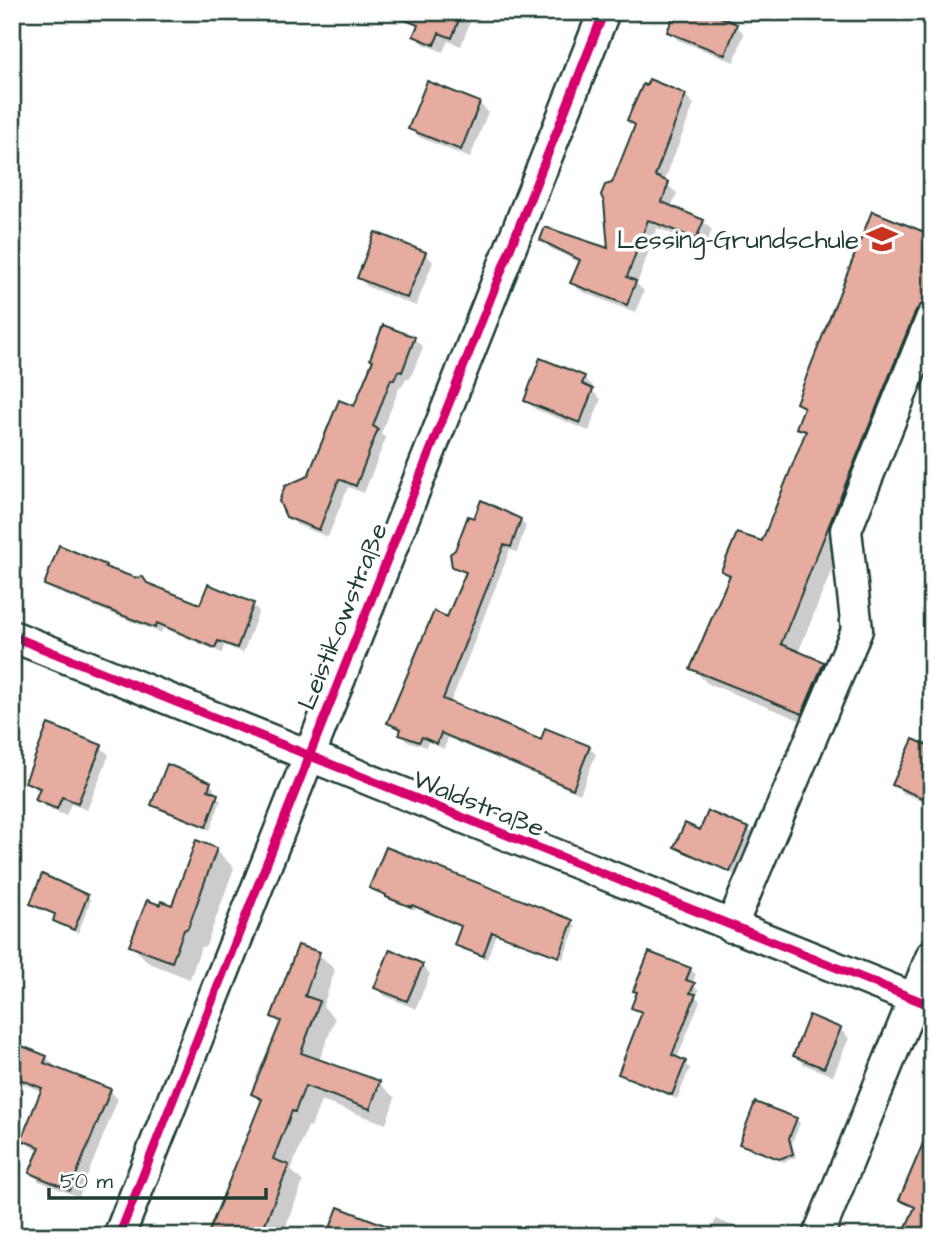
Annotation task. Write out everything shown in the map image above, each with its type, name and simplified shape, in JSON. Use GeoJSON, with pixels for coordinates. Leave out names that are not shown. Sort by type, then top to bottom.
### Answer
{"type":"FeatureCollection","features":[{"type":"Feature","properties":{"kind":"street","name":"Leistikowstraße"},"geometry":{"type":"LineString","coordinates":[[119,1236],[604,12]]}},
{"type":"Feature","properties":{"kind":"street"},"geometry":{"type":"LineString","coordinates":[[732,927],[858,630],[846,530],[932,317]]}},
{"type":"Feature","properties":{"kind":"street","name":"Waldstraße"},"geometry":{"type":"LineString","coordinates":[[12,636],[923,1002]]}},
{"type":"Feature","properties":{"kind":"street"},"geometry":{"type":"LineString","coordinates":[[818,1236],[923,1002],[932,955]]}},
{"type":"Feature","properties":{"kind":"building"},"geometry":{"type":"Polygon","coordinates":[[[390,12],[462,12],[452,38],[439,33],[434,45],[413,36],[418,25],[390,12]]]}},
{"type":"Feature","properties":{"kind":"building"},"geometry":{"type":"Polygon","coordinates":[[[675,12],[708,12],[737,24],[725,55],[667,32],[675,12]]]}},
{"type":"Feature","properties":{"kind":"building"},"geometry":{"type":"Polygon","coordinates":[[[649,79],[686,94],[655,176],[669,182],[662,202],[704,220],[696,239],[648,220],[627,277],[636,281],[627,305],[570,283],[580,260],[540,240],[545,227],[608,248],[601,195],[605,185],[612,183],[635,125],[627,120],[643,84],[646,86],[649,79]]]}},
{"type":"Feature","properties":{"kind":"building"},"geometry":{"type":"Polygon","coordinates":[[[427,81],[480,102],[461,150],[408,129],[427,81]]]}},
{"type":"Feature","properties":{"kind":"building"},"geometry":{"type":"Polygon","coordinates":[[[872,211],[932,235],[932,286],[926,301],[916,310],[781,644],[824,662],[802,714],[690,669],[730,575],[721,571],[737,533],[762,541],[806,431],[796,428],[804,407],[796,403],[872,211]]]}},
{"type":"Feature","properties":{"kind":"building"},"geometry":{"type":"Polygon","coordinates":[[[375,232],[426,252],[407,298],[357,278],[375,232]]]}},
{"type":"Feature","properties":{"kind":"building"},"geometry":{"type":"Polygon","coordinates":[[[383,325],[415,337],[402,372],[398,371],[394,380],[391,379],[373,426],[378,429],[356,486],[339,479],[319,530],[286,517],[279,501],[285,486],[308,476],[339,400],[354,406],[373,360],[370,359],[383,325]]]}},
{"type":"Feature","properties":{"kind":"building"},"geometry":{"type":"Polygon","coordinates":[[[540,358],[585,376],[582,384],[593,389],[580,423],[524,401],[540,358]]]}},
{"type":"Feature","properties":{"kind":"building"},"geometry":{"type":"Polygon","coordinates":[[[481,500],[521,519],[511,547],[504,545],[443,699],[541,740],[545,728],[590,746],[573,789],[441,733],[437,744],[422,737],[419,742],[399,735],[401,729],[387,723],[434,611],[447,617],[466,572],[452,567],[450,554],[455,550],[468,516],[474,518],[481,500]]]}},
{"type":"Feature","properties":{"kind":"building"},"geometry":{"type":"Polygon","coordinates":[[[59,545],[106,565],[105,567],[136,578],[143,577],[147,583],[200,604],[208,584],[254,603],[237,648],[218,641],[215,648],[157,623],[155,628],[44,585],[59,545]]]}},
{"type":"Feature","properties":{"kind":"building"},"geometry":{"type":"Polygon","coordinates":[[[48,724],[102,745],[78,803],[62,797],[57,809],[35,800],[40,788],[25,782],[48,724]]]}},
{"type":"Feature","properties":{"kind":"building"},"geometry":{"type":"Polygon","coordinates":[[[913,739],[932,747],[932,802],[892,785],[913,739]]]}},
{"type":"Feature","properties":{"kind":"building"},"geometry":{"type":"Polygon","coordinates":[[[167,764],[211,782],[208,790],[218,794],[206,827],[151,805],[167,764]]]}},
{"type":"Feature","properties":{"kind":"building"},"geometry":{"type":"Polygon","coordinates":[[[708,811],[749,828],[730,872],[674,847],[685,823],[700,830],[708,811]]]}},
{"type":"Feature","properties":{"kind":"building"},"geometry":{"type":"Polygon","coordinates":[[[196,840],[217,848],[188,928],[184,930],[172,962],[129,946],[147,900],[160,905],[161,901],[172,905],[196,840]]]}},
{"type":"Feature","properties":{"kind":"building"},"geometry":{"type":"Polygon","coordinates":[[[386,847],[573,920],[559,957],[492,932],[483,956],[454,945],[461,926],[369,888],[386,847]]]}},
{"type":"Feature","properties":{"kind":"building"},"geometry":{"type":"Polygon","coordinates":[[[42,874],[88,895],[74,930],[53,921],[55,914],[30,904],[42,874]]]}},
{"type":"Feature","properties":{"kind":"building"},"geometry":{"type":"Polygon","coordinates":[[[298,945],[320,952],[305,996],[320,1001],[301,1053],[380,1081],[370,1109],[305,1086],[273,1159],[289,1165],[260,1236],[207,1236],[262,1099],[251,1094],[281,1021],[271,1017],[298,945]]]}},
{"type":"Feature","properties":{"kind":"building"},"geometry":{"type":"Polygon","coordinates":[[[390,949],[423,964],[407,1001],[374,988],[390,949]]]}},
{"type":"Feature","properties":{"kind":"building"},"geometry":{"type":"Polygon","coordinates":[[[649,952],[691,968],[686,980],[695,983],[690,993],[696,994],[672,1055],[686,1061],[672,1095],[618,1074],[642,1012],[631,1008],[637,992],[633,991],[649,952]]]}},
{"type":"Feature","properties":{"kind":"building"},"geometry":{"type":"Polygon","coordinates":[[[809,1015],[841,1028],[824,1068],[793,1056],[809,1015]]]}},
{"type":"Feature","properties":{"kind":"building"},"geometry":{"type":"Polygon","coordinates":[[[12,1042],[47,1056],[44,1063],[111,1089],[70,1190],[29,1173],[40,1147],[21,1140],[42,1088],[12,1076],[12,1042]]]}},
{"type":"Feature","properties":{"kind":"building"},"geometry":{"type":"Polygon","coordinates":[[[755,1102],[797,1118],[789,1138],[793,1154],[779,1159],[739,1144],[755,1102]]]}},
{"type":"Feature","properties":{"kind":"building"},"geometry":{"type":"Polygon","coordinates":[[[932,1122],[932,1236],[902,1236],[915,1207],[899,1200],[932,1122]]]}},
{"type":"Feature","properties":{"kind":"building"},"geometry":{"type":"Polygon","coordinates":[[[338,1207],[408,1234],[408,1236],[327,1236],[338,1207]]]}},
{"type":"Feature","properties":{"kind":"cycle path"},"geometry":{"type":"LineString","coordinates":[[119,1236],[604,12]]}},
{"type":"Feature","properties":{"kind":"cycle path"},"geometry":{"type":"LineString","coordinates":[[12,636],[932,1006]]}},
{"type":"Feature","properties":{"kind":"place","name":"Lessing-Grundschule"},"geometry":{"type":"Point","coordinates":[882,239]}}]}
